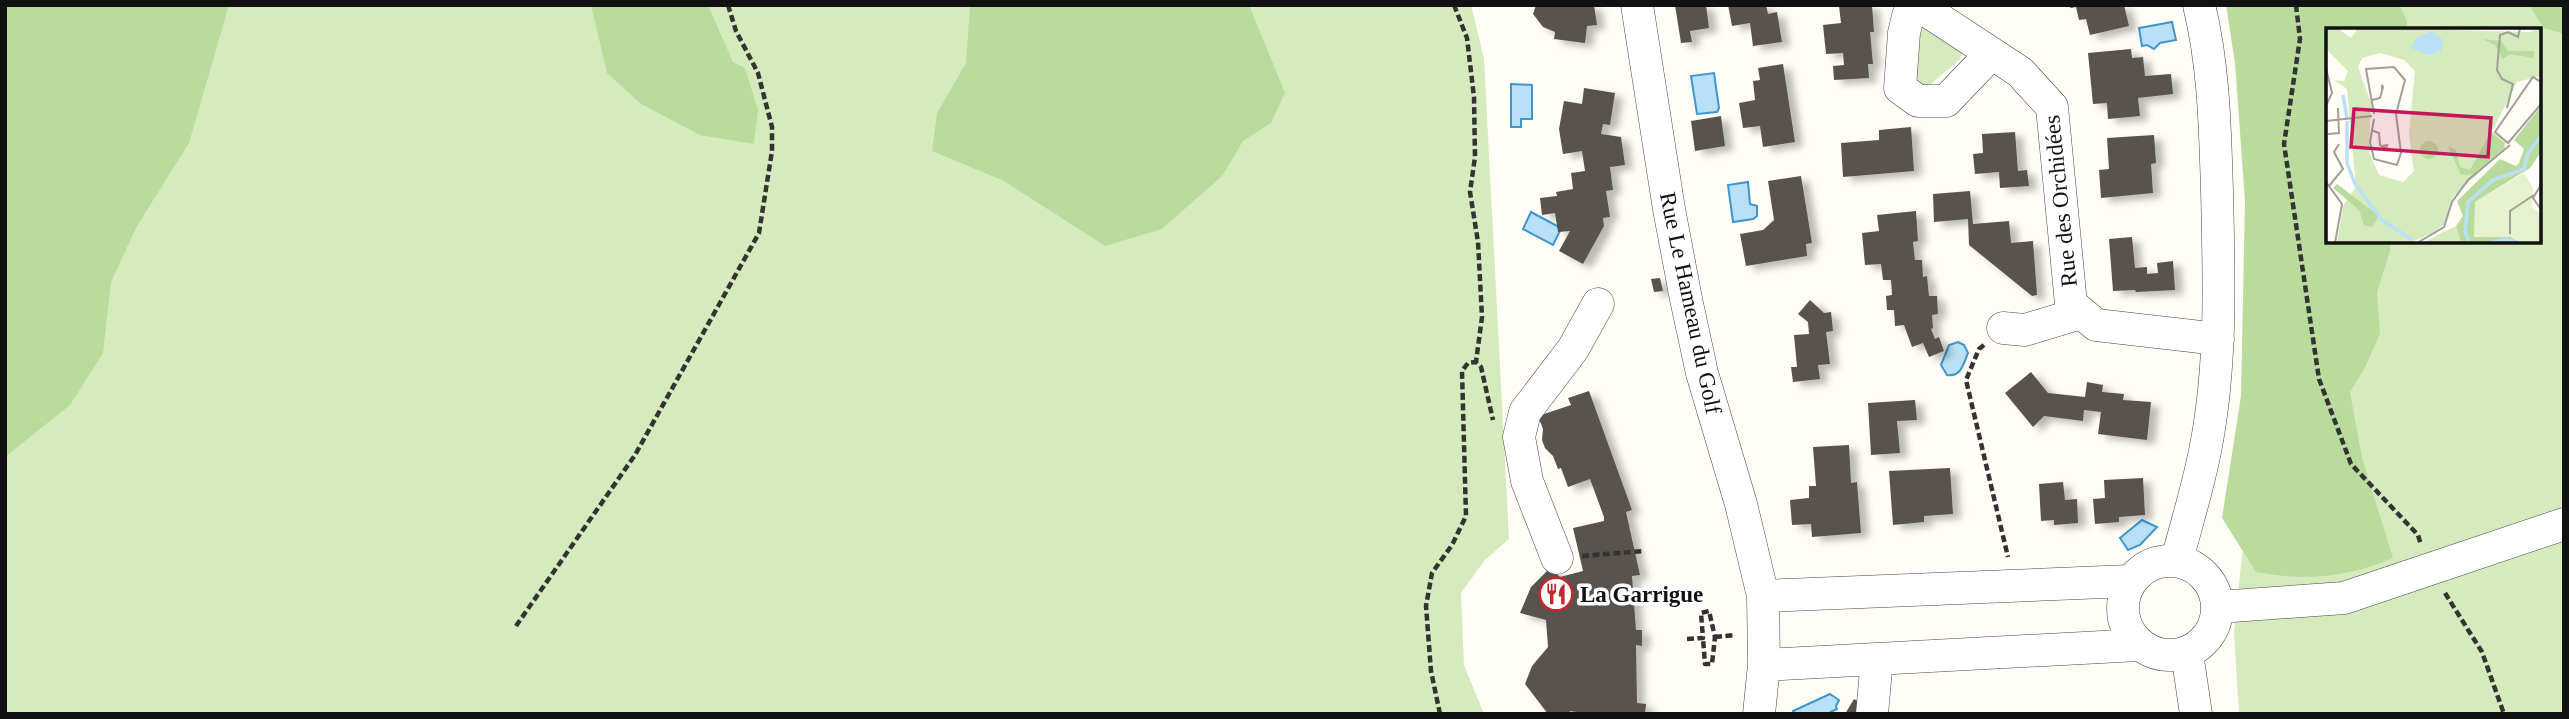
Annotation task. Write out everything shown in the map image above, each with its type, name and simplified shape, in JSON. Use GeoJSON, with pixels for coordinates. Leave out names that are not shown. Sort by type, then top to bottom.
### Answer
{"type":"FeatureCollection","features":[{"type":"Feature","properties":{"kind":"street","name":"Rue Le Hameau du Golf"},"geometry":{"type":"LineString","coordinates":[[1637,5],[1669,209],[1702,373],[1741,505],[1763,596],[1764,665],[1759,714]]}},
{"type":"Feature","properties":{"kind":"street"},"geometry":{"type":"LineString","coordinates":[[2177,560],[2206,446],[2218,339],[2215,111],[2206,36],[2199,5]]}},
{"type":"Feature","properties":{"kind":"street","name":"Rue des Orchidées"},"geometry":{"type":"LineString","coordinates":[[1991,54],[2020,72],[2052,107],[2071,304],[2096,325],[2218,339]]}},
{"type":"Feature","properties":{"kind":"street"},"geometry":{"type":"LineString","coordinates":[[1557,558],[1527,481],[1519,437],[1525,412],[1573,349],[1598,304]]}},
{"type":"Feature","properties":{"kind":"street"},"geometry":{"type":"LineString","coordinates":[[2003,328],[2025,330],[2081,313]]}},
{"type":"Feature","properties":{"kind":"street"},"geometry":{"type":"LineString","coordinates":[[2218,607],[2344,598],[2564,524]]}},
{"type":"Feature","properties":{"kind":"street"},"geometry":{"type":"LineString","coordinates":[[1764,665],[2139,645],[2162,655],[2187,653],[2203,642],[2214,626],[2218,607],[2212,585],[2198,568],[2177,560],[2150,564],[2129,581],[2121,603],[2125,627],[2139,645]]}},
{"type":"Feature","properties":{"kind":"street"},"geometry":{"type":"LineString","coordinates":[[1763,596],[2129,581]]}},
{"type":"Feature","properties":{"kind":"street"},"geometry":{"type":"LineString","coordinates":[[2187,653],[2196,714]]}},
{"type":"Feature","properties":{"kind":"street"},"geometry":{"type":"LineString","coordinates":[[1872,714],[1877,659]]}},
{"type":"Feature","properties":{"kind":"path"},"geometry":{"type":"LineString","coordinates":[[516,626],[635,456],[759,233],[772,151],[772,127],[758,73],[736,31],[728,5]]}},
{"type":"Feature","properties":{"kind":"path"},"geometry":{"type":"LineString","coordinates":[[1454,5],[1466,38],[1474,97],[1475,157],[1469,192],[1478,242],[1482,317],[1476,362],[1480,367],[1497,437],[1519,437]]}},
{"type":"Feature","properties":{"kind":"path"},"geometry":{"type":"LineString","coordinates":[[2296,5],[2300,39],[2284,144],[2319,379],[2351,464],[2418,536],[2430,571],[2482,652],[2504,714]]}},
{"type":"Feature","properties":{"kind":"path"},"geometry":{"type":"LineString","coordinates":[[2003,328],[1979,349],[1966,380],[2014,586]]}},
{"type":"Feature","properties":{"kind":"path"},"geometry":{"type":"LineString","coordinates":[[1440,714],[1431,671],[1426,606],[1433,573],[1452,545],[1466,516],[1462,371],[1468,363],[1476,362]]}},
{"type":"Feature","properties":{"kind":"path"},"geometry":{"type":"LineString","coordinates":[[1557,558],[1644,551]]}},
{"type":"Feature","properties":{"kind":"path"},"geometry":{"type":"LineString","coordinates":[[1709,611],[1715,637],[1712,664],[1705,664],[1703,638],[1701,613],[1709,611]]}},
{"type":"Feature","properties":{"kind":"path"},"geometry":{"type":"LineString","coordinates":[[1686,639],[1703,638]]}},
{"type":"Feature","properties":{"kind":"green space"},"geometry":{"type":"Polygon","coordinates":[[[5,5],[1471,5],[1484,59],[1509,539],[1484,561],[1461,593],[1464,665],[1484,714],[5,714],[5,5]]]}},
{"type":"Feature","properties":{"kind":"green space"},"geometry":{"type":"Polygon","coordinates":[[[5,5],[229,5],[189,143],[137,226],[111,282],[103,353],[70,405],[5,457],[5,5]]]}},
{"type":"Feature","properties":{"kind":"green space"},"geometry":{"type":"Polygon","coordinates":[[[591,5],[708,5],[733,62],[745,68],[758,110],[754,144],[700,135],[641,104],[607,73],[591,5]]]}},
{"type":"Feature","properties":{"kind":"green space"},"geometry":{"type":"Polygon","coordinates":[[[970,5],[1249,5],[1285,93],[1271,123],[1243,141],[1222,176],[1162,229],[1105,246],[1004,181],[932,151],[937,113],[966,63],[970,5]]]}},
{"type":"Feature","properties":{"kind":"green space"},"geometry":{"type":"Polygon","coordinates":[[[2226,5],[2400,5],[2407,21],[2407,28],[2326,28],[2326,243],[2390,243],[2377,292],[2380,334],[2350,392],[2362,458],[2393,558],[2342,574],[2309,577],[2256,572],[2222,518],[2241,396],[2245,201],[2235,63],[2226,5]]]}},
{"type":"Feature","properties":{"kind":"green space"},"geometry":{"type":"Polygon","coordinates":[[[2236,5],[2564,5],[2564,714],[2239,714],[2234,632],[2246,518],[2260,269],[2236,5]]]}},
{"type":"Feature","properties":{"kind":"green space"},"geometry":{"type":"Polygon","coordinates":[[[2529,5],[2564,5],[2564,34],[2544,28],[2529,5]]]}},
{"type":"Feature","properties":{"kind":"green space"},"geometry":{"type":"Polygon","coordinates":[[[1924,27],[1967,48],[1959,60],[1930,85],[1918,85],[1911,79],[1920,30],[1924,27]]]}},
{"type":"Feature","properties":{"kind":"water"},"geometry":{"type":"Polygon","coordinates":[[[2172,22],[2176,40],[2160,43],[2154,49],[2147,45],[2142,46],[2139,28],[2172,22]]]}},
{"type":"Feature","properties":{"kind":"water"},"geometry":{"type":"Polygon","coordinates":[[[1714,73],[1719,108],[1717,112],[1697,114],[1691,76],[1714,73]]]}},
{"type":"Feature","properties":{"kind":"water"},"geometry":{"type":"Polygon","coordinates":[[[1511,84],[1532,85],[1532,119],[1521,119],[1521,127],[1511,127],[1511,84]]]}},
{"type":"Feature","properties":{"kind":"water"},"geometry":{"type":"Polygon","coordinates":[[[1748,182],[1750,204],[1757,206],[1757,216],[1733,222],[1728,185],[1748,182]]]}},
{"type":"Feature","properties":{"kind":"water"},"geometry":{"type":"Polygon","coordinates":[[[1531,212],[1559,227],[1560,231],[1553,245],[1523,229],[1531,212]]]}},
{"type":"Feature","properties":{"kind":"water"},"geometry":{"type":"Polygon","coordinates":[[[1958,342],[1964,345],[1968,353],[1958,372],[1947,375],[1941,365],[1949,345],[1958,342]]]}},
{"type":"Feature","properties":{"kind":"water"},"geometry":{"type":"Polygon","coordinates":[[[2142,520],[2157,527],[2140,545],[2128,550],[2120,538],[2142,520]]]}},
{"type":"Feature","properties":{"kind":"water"},"geometry":{"type":"Polygon","coordinates":[[[1830,694],[1839,700],[1837,709],[1827,714],[1795,714],[1793,711],[1830,694]]]}},
{"type":"Feature","properties":{"kind":"building"},"geometry":{"type":"Polygon","coordinates":[[[1536,5],[1594,5],[1597,25],[1587,26],[1585,43],[1554,39],[1555,32],[1543,27],[1533,14],[1536,5]]]}},
{"type":"Feature","properties":{"kind":"building"},"geometry":{"type":"Polygon","coordinates":[[[1675,5],[1706,5],[1709,28],[1690,31],[1692,42],[1681,43],[1675,5]]]}},
{"type":"Feature","properties":{"kind":"building"},"geometry":{"type":"Polygon","coordinates":[[[1728,5],[1766,5],[1768,14],[1777,12],[1782,42],[1753,46],[1750,23],[1732,26],[1728,5]]]}},
{"type":"Feature","properties":{"kind":"building"},"geometry":{"type":"Polygon","coordinates":[[[1872,5],[1874,32],[1870,32],[1873,64],[1868,64],[1869,78],[1834,80],[1833,66],[1844,65],[1843,53],[1826,54],[1823,25],[1841,23],[1839,6],[1872,5]]]}},
{"type":"Feature","properties":{"kind":"building"},"geometry":{"type":"Polygon","coordinates":[[[2068,5],[2124,5],[2129,26],[2090,35],[2086,19],[2079,20],[2076,7],[2071,8],[2068,5]]]}},
{"type":"Feature","properties":{"kind":"building"},"geometry":{"type":"Polygon","coordinates":[[[2131,49],[2132,58],[2143,57],[2145,76],[2171,74],[2173,94],[2138,98],[2140,116],[2108,119],[2107,103],[2093,104],[2088,53],[2131,49]]]}},
{"type":"Feature","properties":{"kind":"building"},"geometry":{"type":"Polygon","coordinates":[[[1783,64],[1795,142],[1763,147],[1760,126],[1743,128],[1739,103],[1755,100],[1753,81],[1760,80],[1758,68],[1783,64]]]}},
{"type":"Feature","properties":{"kind":"building"},"geometry":{"type":"Polygon","coordinates":[[[1584,88],[1615,93],[1610,125],[1603,124],[1601,134],[1621,137],[1625,165],[1610,167],[1613,190],[1606,191],[1610,217],[1603,218],[1604,226],[1583,264],[1559,251],[1570,231],[1558,232],[1555,213],[1542,215],[1540,198],[1557,196],[1556,192],[1573,189],[1571,173],[1585,171],[1582,151],[1563,154],[1559,129],[1564,101],[1582,104],[1584,88]]]}},
{"type":"Feature","properties":{"kind":"building"},"geometry":{"type":"Polygon","coordinates":[[[1721,116],[1725,146],[1695,151],[1691,121],[1721,116]]]}},
{"type":"Feature","properties":{"kind":"building"},"geometry":{"type":"Polygon","coordinates":[[[1911,127],[1914,171],[1843,177],[1841,143],[1879,140],[1879,130],[1911,127]]]}},
{"type":"Feature","properties":{"kind":"building"},"geometry":{"type":"Polygon","coordinates":[[[2015,132],[2018,171],[2027,170],[2029,186],[2000,188],[1999,172],[1975,174],[1973,154],[1983,153],[1982,134],[2015,132]]]}},
{"type":"Feature","properties":{"kind":"building"},"geometry":{"type":"Polygon","coordinates":[[[2154,135],[2156,163],[2151,164],[2153,193],[2101,198],[2099,170],[2109,169],[2107,138],[2154,135]]]}},
{"type":"Feature","properties":{"kind":"building"},"geometry":{"type":"Polygon","coordinates":[[[1801,176],[1812,243],[1806,244],[1807,256],[1746,266],[1740,234],[1763,230],[1774,220],[1768,181],[1801,176]]]}},
{"type":"Feature","properties":{"kind":"building"},"geometry":{"type":"Polygon","coordinates":[[[1970,191],[1973,224],[2009,221],[2011,243],[2033,241],[2037,295],[2032,296],[1969,245],[1968,219],[1934,222],[1933,194],[1970,191]]]}},
{"type":"Feature","properties":{"kind":"building"},"geometry":{"type":"Polygon","coordinates":[[[1916,211],[1918,241],[1913,242],[1915,260],[1922,260],[1923,277],[1927,276],[1929,296],[1937,296],[1938,314],[1932,315],[1931,329],[1935,339],[1939,337],[1944,351],[1929,357],[1923,343],[1912,347],[1904,325],[1895,326],[1894,310],[1887,310],[1886,296],[1892,295],[1891,280],[1883,280],[1881,264],[1865,265],[1862,233],[1879,231],[1877,215],[1916,211]]]}},
{"type":"Feature","properties":{"kind":"building"},"geometry":{"type":"Polygon","coordinates":[[[2132,237],[2135,268],[2147,267],[2147,274],[2158,273],[2157,263],[2173,261],[2175,290],[2113,291],[2109,239],[2132,237]]]}},
{"type":"Feature","properties":{"kind":"building"},"geometry":{"type":"Polygon","coordinates":[[[1660,278],[1663,291],[1654,292],[1651,279],[1660,278]]]}},
{"type":"Feature","properties":{"kind":"building"},"geometry":{"type":"Polygon","coordinates":[[[1810,300],[1824,313],[1831,312],[1833,331],[1826,332],[1830,364],[1818,365],[1820,379],[1793,382],[1791,367],[1797,367],[1794,335],[1809,334],[1808,322],[1798,314],[1810,300]]]}},
{"type":"Feature","properties":{"kind":"building"},"geometry":{"type":"Polygon","coordinates":[[[2031,372],[2048,393],[2085,397],[2087,382],[2103,385],[2102,392],[2124,394],[2123,400],[2151,402],[2147,440],[2098,434],[2101,412],[2084,410],[2083,421],[2044,416],[2033,427],[2005,393],[2031,372]]]}},
{"type":"Feature","properties":{"kind":"building"},"geometry":{"type":"Polygon","coordinates":[[[1589,391],[1632,510],[1626,512],[1640,575],[1632,576],[1636,630],[1642,630],[1642,646],[1636,645],[1637,703],[1646,704],[1645,714],[1590,714],[1570,711],[1568,714],[1548,714],[1525,684],[1532,666],[1548,647],[1546,620],[1520,613],[1531,587],[1550,568],[1560,577],[1583,571],[1573,528],[1604,521],[1590,479],[1568,487],[1561,468],[1558,469],[1553,456],[1545,448],[1542,440],[1543,429],[1538,416],[1571,405],[1568,398],[1589,391]]]}},
{"type":"Feature","properties":{"kind":"building"},"geometry":{"type":"Polygon","coordinates":[[[1915,400],[1917,420],[1897,421],[1900,453],[1871,455],[1868,403],[1915,400]]]}},
{"type":"Feature","properties":{"kind":"building"},"geometry":{"type":"Polygon","coordinates":[[[1849,445],[1851,483],[1857,482],[1861,533],[1812,537],[1811,524],[1792,525],[1790,500],[1809,498],[1809,486],[1816,486],[1813,447],[1849,445]]]}},
{"type":"Feature","properties":{"kind":"building"},"geometry":{"type":"Polygon","coordinates":[[[1950,468],[1953,514],[1924,516],[1924,522],[1893,525],[1889,471],[1950,468]]]}},
{"type":"Feature","properties":{"kind":"building"},"geometry":{"type":"Polygon","coordinates":[[[2143,478],[2145,515],[2119,517],[2119,522],[2095,524],[2093,499],[2105,498],[2104,480],[2143,478]]]}},
{"type":"Feature","properties":{"kind":"building"},"geometry":{"type":"Polygon","coordinates":[[[2063,482],[2065,500],[2077,499],[2078,523],[2054,525],[2054,520],[2041,521],[2039,484],[2063,482]]]}},
{"type":"Feature","properties":{"kind":"building"},"geometry":{"type":"Polygon","coordinates":[[[1854,699],[1864,705],[1858,714],[1845,714],[1854,699]]]}},
{"type":"Feature","properties":{"kind":"place","name":"La Garrigue"},"geometry":{"type":"Point","coordinates":[1556,594]}}]}
